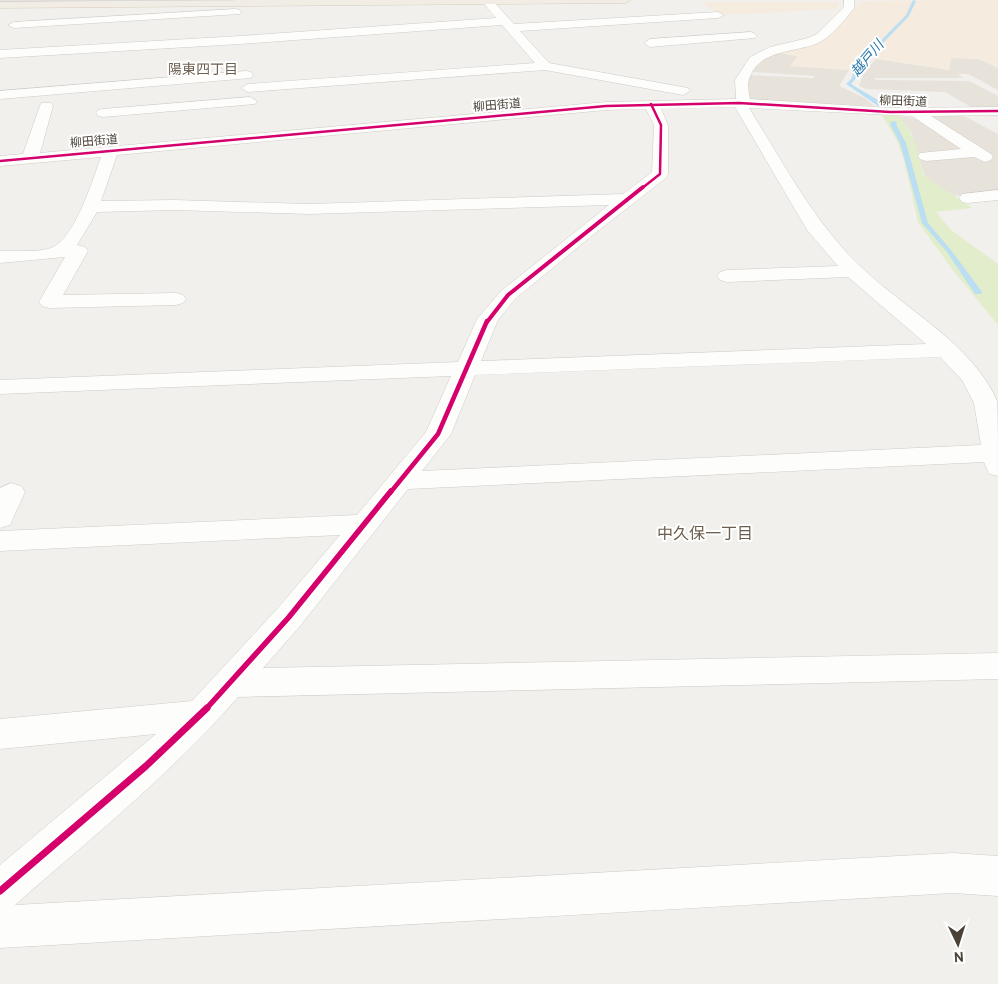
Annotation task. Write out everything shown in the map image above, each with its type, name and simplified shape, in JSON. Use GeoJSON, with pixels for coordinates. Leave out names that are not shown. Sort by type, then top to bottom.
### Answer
{"type":"FeatureCollection","features":[{"type":"Feature","properties":{"kind":"main road"},"geometry":{"type":"LineString","coordinates":[[0,4],[50,4],[238,22],[486,1],[626,0]]}},
{"type":"Feature","properties":{"kind":"street"},"geometry":{"type":"LineString","coordinates":[[735,103],[742,80],[754,60],[774,50],[812,41],[821,36],[849,8],[850,0]]}},
{"type":"Feature","properties":{"kind":"street"},"geometry":{"type":"LineString","coordinates":[[486,1],[509,24],[545,66]]}},
{"type":"Feature","properties":{"kind":"street"},"geometry":{"type":"LineString","coordinates":[[50,4],[10,27],[238,22],[509,24],[726,21]]}},
{"type":"Feature","properties":{"kind":"street"},"geometry":{"type":"LineString","coordinates":[[703,6],[774,50]]}},
{"type":"Feature","properties":{"kind":"street"},"geometry":{"type":"LineString","coordinates":[[0,54],[238,22]]}},
{"type":"Feature","properties":{"kind":"street"},"geometry":{"type":"LineString","coordinates":[[238,22],[254,138]]}},
{"type":"Feature","properties":{"kind":"street"},"geometry":{"type":"LineString","coordinates":[[650,43],[751,36]]}},
{"type":"Feature","properties":{"kind":"street"},"geometry":{"type":"LineString","coordinates":[[103,113],[249,99],[545,66],[735,103],[816,230],[853,271],[946,350],[972,378],[986,403],[997,461],[399,481]]}},
{"type":"Feature","properties":{"kind":"street"},"geometry":{"type":"LineString","coordinates":[[651,86],[661,75]]}},
{"type":"Feature","properties":{"kind":"street"},"geometry":{"type":"LineString","coordinates":[[0,95],[249,99]]}},
{"type":"Feature","properties":{"kind":"street","name":"柳田街道"},"geometry":{"type":"LineString","coordinates":[[0,161],[569,109],[651,104],[735,103],[917,113],[998,111]]}},
{"type":"Feature","properties":{"kind":"street"},"geometry":{"type":"LineString","coordinates":[[0,891],[146,766],[201,715],[289,617],[438,434],[464,370],[488,319],[508,296],[626,199],[660,174],[661,125],[651,104]]}},
{"type":"Feature","properties":{"kind":"street"},"geometry":{"type":"LineString","coordinates":[[30,158],[46,106]]}},
{"type":"Feature","properties":{"kind":"street"},"geometry":{"type":"LineString","coordinates":[[968,112],[990,125]]}},
{"type":"Feature","properties":{"kind":"street"},"geometry":{"type":"LineString","coordinates":[[917,113],[982,155],[926,156]]}},
{"type":"Feature","properties":{"kind":"street"},"geometry":{"type":"LineString","coordinates":[[58,252],[72,242],[90,207],[111,151]]}},
{"type":"Feature","properties":{"kind":"street"},"geometry":{"type":"LineString","coordinates":[[968,198],[998,195]]}},
{"type":"Feature","properties":{"kind":"street"},"geometry":{"type":"LineString","coordinates":[[90,207],[174,205],[309,209],[626,199]]}},
{"type":"Feature","properties":{"kind":"street"},"geometry":{"type":"LineString","coordinates":[[0,258],[78,251],[49,302],[176,299]]}},
{"type":"Feature","properties":{"kind":"street"},"geometry":{"type":"LineString","coordinates":[[727,276],[853,271]]}},
{"type":"Feature","properties":{"kind":"street"},"geometry":{"type":"LineString","coordinates":[[0,386],[464,370],[946,350]]}},
{"type":"Feature","properties":{"kind":"street"},"geometry":{"type":"LineString","coordinates":[[0,518],[11,492]]}},
{"type":"Feature","properties":{"kind":"street"},"geometry":{"type":"LineString","coordinates":[[0,541],[365,524]]}},
{"type":"Feature","properties":{"kind":"street"},"geometry":{"type":"LineString","coordinates":[[230,683],[998,666]]}},
{"type":"Feature","properties":{"kind":"street"},"geometry":{"type":"LineString","coordinates":[[0,734],[201,715]]}},
{"type":"Feature","properties":{"kind":"street"},"geometry":{"type":"LineString","coordinates":[[0,927],[953,872],[998,876]]}},
{"type":"Feature","properties":{"kind":"shaded area"},"geometry":{"type":"Polygon","coordinates":[[[998,0],[998,68],[979,59],[951,58],[949,70],[856,55],[849,70],[790,66],[797,56],[774,52],[800,46],[862,1],[998,0]]]}},
{"type":"Feature","properties":{"kind":"shaded area"},"geometry":{"type":"Polygon","coordinates":[[[700,2],[839,2],[837,9],[721,15],[700,2]]]}},
{"type":"Feature","properties":{"kind":"shaded area"},"geometry":{"type":"Polygon","coordinates":[[[774,52],[798,56],[791,66],[849,70],[839,86],[865,98],[874,106],[747,100],[747,75],[814,78],[814,76],[753,72],[753,67],[774,52]]]}},
{"type":"Feature","properties":{"kind":"shaded area"},"geometry":{"type":"Polygon","coordinates":[[[951,58],[979,59],[998,68],[998,90],[968,74],[958,74],[963,78],[874,78],[876,80],[969,81],[998,96],[998,107],[973,108],[945,92],[866,89],[859,86],[863,74],[876,59],[949,70],[951,58]]]}},
{"type":"Feature","properties":{"kind":"shaded area"},"geometry":{"type":"Polygon","coordinates":[[[959,115],[998,134],[998,191],[954,196],[925,177],[919,160],[972,155],[984,159],[993,158],[928,117],[959,115]]]}},
{"type":"Feature","properties":{"kind":"shaded area"},"geometry":{"type":"Polygon","coordinates":[[[899,116],[919,119],[964,148],[962,150],[918,154],[911,132],[899,116]]]}},
{"type":"Feature","properties":{"kind":"green space"},"geometry":{"type":"Polygon","coordinates":[[[882,115],[899,116],[905,124],[915,144],[923,175],[972,208],[936,212],[951,230],[998,264],[998,325],[952,269],[918,222],[904,160],[897,141],[882,115]]]}},
{"type":"Feature","properties":{"kind":"waterway","name":"越戸川"},"geometry":{"type":"LineString","coordinates":[[883,107],[848,84],[854,78],[856,69],[908,15],[914,1]]}},
{"type":"Feature","properties":{"kind":"waterway"},"geometry":{"type":"LineString","coordinates":[[894,122],[893,124],[903,143],[925,223],[949,251],[978,292]]}},
{"type":"Feature","properties":{"kind":"tram line"},"geometry":{"type":"LineString","coordinates":[[0,1],[234,0]]}},
{"type":"Feature","properties":{"kind":"cycle path"},"geometry":{"type":"LineString","coordinates":[[0,161],[606,106],[739,103],[890,112],[998,111]]}},
{"type":"Feature","properties":{"kind":"cycle path"},"geometry":{"type":"LineString","coordinates":[[0,891],[146,766],[201,715],[289,617],[438,434],[488,319],[508,295],[587,230],[660,174],[661,125],[651,104]]}},
{"type":"Feature","properties":{"kind":"district","name":"陽東四丁目"},"geometry":{"type":"Point","coordinates":[203,70]}},
{"type":"Feature","properties":{"kind":"district","name":"中久保一丁目"},"geometry":{"type":"Point","coordinates":[705,535]}}]}
